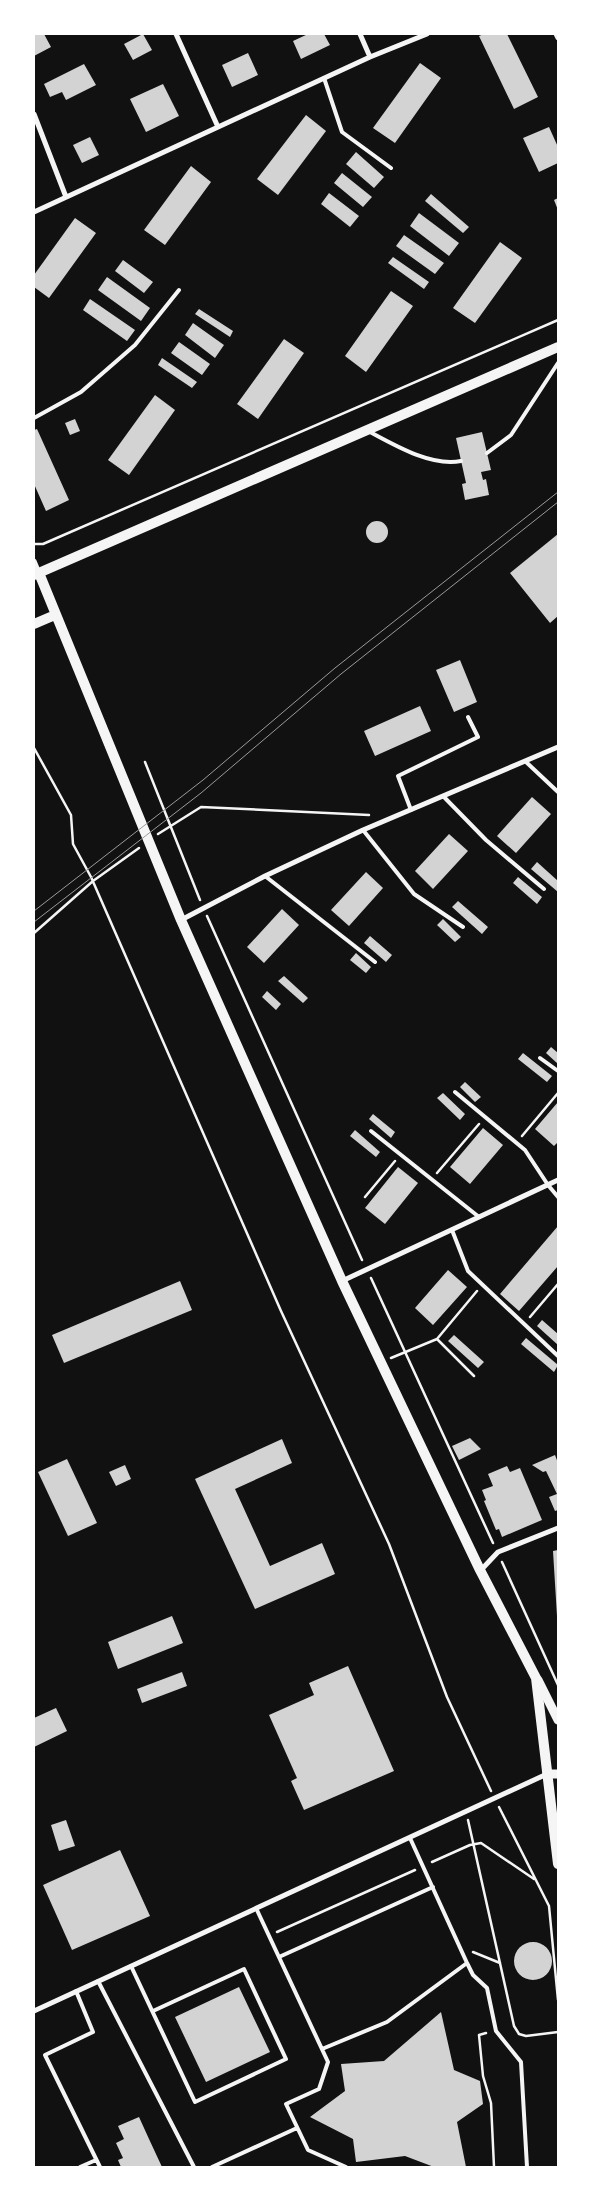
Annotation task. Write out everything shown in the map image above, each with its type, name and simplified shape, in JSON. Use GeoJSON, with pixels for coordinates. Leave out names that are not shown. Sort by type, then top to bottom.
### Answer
{"type":"FeatureCollection","features":[{"type":"Feature","properties":{"kind":"main road"},"geometry":{"type":"LineString","coordinates":[[558,347],[35,576],[55,615],[181,920],[342,1281],[480,1570],[536,1678],[558,1864]]}},
{"type":"Feature","properties":{"kind":"main road"},"geometry":{"type":"LineString","coordinates":[[34,624],[55,615]]}},
{"type":"Feature","properties":{"kind":"street"},"geometry":{"type":"LineString","coordinates":[[176,34],[218,126]]}},
{"type":"Feature","properties":{"kind":"street"},"geometry":{"type":"LineString","coordinates":[[360,34],[370,57]]}},
{"type":"Feature","properties":{"kind":"street"},"geometry":{"type":"LineString","coordinates":[[34,212],[370,57],[427,34]]}},
{"type":"Feature","properties":{"kind":"street"},"geometry":{"type":"LineString","coordinates":[[556,34],[558,38]]}},
{"type":"Feature","properties":{"kind":"street"},"geometry":{"type":"LineString","coordinates":[[34,114],[66,197]]}},
{"type":"Feature","properties":{"kind":"street"},"geometry":{"type":"LineString","coordinates":[[34,561],[35,576]]}},
{"type":"Feature","properties":{"kind":"street"},"geometry":{"type":"LineString","coordinates":[[181,920],[264,876],[363,830],[558,747]]}},
{"type":"Feature","properties":{"kind":"street"},"geometry":{"type":"LineString","coordinates":[[342,1281],[558,1180]]}},
{"type":"Feature","properties":{"kind":"street"},"geometry":{"type":"LineString","coordinates":[[480,1570],[498,1552],[557,1527]]}},
{"type":"Feature","properties":{"kind":"street"},"geometry":{"type":"LineString","coordinates":[[536,1678],[558,1720]]}},
{"type":"Feature","properties":{"kind":"street"},"geometry":{"type":"LineString","coordinates":[[34,2011],[547,1774],[558,1774]]}},
{"type":"Feature","properties":{"kind":"lane"},"geometry":{"type":"LineString","coordinates":[[324,78],[342,132],[391,168]]}},
{"type":"Feature","properties":{"kind":"lane"},"geometry":{"type":"LineString","coordinates":[[34,418],[81,392],[128,351],[179,290]]}},
{"type":"Feature","properties":{"kind":"lane"},"geometry":{"type":"LineString","coordinates":[[487,453],[511,435],[558,363]]}},
{"type":"Feature","properties":{"kind":"lane"},"geometry":{"type":"LineString","coordinates":[[366,430],[411,453],[452,463],[461,461]]}},
{"type":"Feature","properties":{"kind":"lane"},"geometry":{"type":"LineString","coordinates":[[411,810],[398,776],[478,737],[468,717]]}},
{"type":"Feature","properties":{"kind":"lane"},"geometry":{"type":"LineString","coordinates":[[525,761],[558,792]]}},
{"type":"Feature","properties":{"kind":"lane"},"geometry":{"type":"LineString","coordinates":[[443,796],[486,840],[544,889]]}},
{"type":"Feature","properties":{"kind":"lane"},"geometry":{"type":"LineString","coordinates":[[363,830],[414,894],[462,927]]}},
{"type":"Feature","properties":{"kind":"lane"},"geometry":{"type":"LineString","coordinates":[[264,876],[375,962]]}},
{"type":"Feature","properties":{"kind":"lane"},"geometry":{"type":"LineString","coordinates":[[540,1058],[558,1071]]}},
{"type":"Feature","properties":{"kind":"lane"},"geometry":{"type":"LineString","coordinates":[[456,1092],[525,1150],[558,1197]]}},
{"type":"Feature","properties":{"kind":"lane"},"geometry":{"type":"LineString","coordinates":[[371,1131],[479,1217]]}},
{"type":"Feature","properties":{"kind":"lane"},"geometry":{"type":"LineString","coordinates":[[452,1230],[468,1271],[558,1356]]}},
{"type":"Feature","properties":{"kind":"lane"},"geometry":{"type":"LineString","coordinates":[[410,1838],[473,1975],[487,1988],[496,2031],[521,2062],[527,2167]]}},
{"type":"Feature","properties":{"kind":"lane"},"geometry":{"type":"LineString","coordinates":[[278,1957],[433,1888]]}},
{"type":"Feature","properties":{"kind":"lane"},"geometry":{"type":"LineString","coordinates":[[256,1908],[328,2062],[319,2088],[286,2104],[308,2150],[346,2167]]}},
{"type":"Feature","properties":{"kind":"lane"},"geometry":{"type":"LineString","coordinates":[[322,2049],[387,2022],[467,1963]]}},
{"type":"Feature","properties":{"kind":"lane"},"geometry":{"type":"LineString","coordinates":[[131,1966],[195,2102],[286,2059],[244,1969],[153,2011]]}},
{"type":"Feature","properties":{"kind":"lane"},"geometry":{"type":"LineString","coordinates":[[98,1981],[194,2167]]}},
{"type":"Feature","properties":{"kind":"lane"},"geometry":{"type":"LineString","coordinates":[[76,1991],[93,2032],[45,2055],[100,2167]]}},
{"type":"Feature","properties":{"kind":"lane"},"geometry":{"type":"LineString","coordinates":[[212,2167],[297,2128]]}},
{"type":"Feature","properties":{"kind":"lane"},"geometry":{"type":"LineString","coordinates":[[80,2167],[96,2160]]}},
{"type":"Feature","properties":{"kind":"path"},"geometry":{"type":"LineString","coordinates":[[34,544],[43,544],[558,320]]}},
{"type":"Feature","properties":{"kind":"path"},"geometry":{"type":"LineString","coordinates":[[34,748],[71,815],[73,844],[93,881],[281,1311],[388,1544],[447,1697],[549,1906],[558,2000]]}},
{"type":"Feature","properties":{"kind":"path"},"geometry":{"type":"LineString","coordinates":[[145,762],[204,908],[404,1353],[498,1552],[558,1685]]}},
{"type":"Feature","properties":{"kind":"path"},"geometry":{"type":"LineString","coordinates":[[34,933],[93,881],[170,825],[201,807],[371,815]]}},
{"type":"Feature","properties":{"kind":"path"},"geometry":{"type":"LineString","coordinates":[[516,1143],[558,1093]]}},
{"type":"Feature","properties":{"kind":"path"},"geometry":{"type":"LineString","coordinates":[[432,1179],[485,1117]]}},
{"type":"Feature","properties":{"kind":"path"},"geometry":{"type":"LineString","coordinates":[[366,1197],[401,1154]]}},
{"type":"Feature","properties":{"kind":"path"},"geometry":{"type":"LineString","coordinates":[[524,1324],[558,1284]]}},
{"type":"Feature","properties":{"kind":"path"},"geometry":{"type":"LineString","coordinates":[[381,1362],[438,1339],[483,1285]]}},
{"type":"Feature","properties":{"kind":"path"},"geometry":{"type":"LineString","coordinates":[[438,1339],[474,1376]]}},
{"type":"Feature","properties":{"kind":"path"},"geometry":{"type":"LineString","coordinates":[[466,1812],[514,2026],[519,2034],[526,2036],[558,2032]]}},
{"type":"Feature","properties":{"kind":"path"},"geometry":{"type":"LineString","coordinates":[[269,1936],[474,1843],[481,1843],[535,1880]]}},
{"type":"Feature","properties":{"kind":"path"},"geometry":{"type":"LineString","coordinates":[[469,1944],[473,1953],[501,1964]]}},
{"type":"Feature","properties":{"kind":"path"},"geometry":{"type":"LineString","coordinates":[[479,2035],[483,2076],[491,2103],[494,2167]]}},
{"type":"Feature","properties":{"kind":"building"},"geometry":{"type":"Polygon","coordinates":[[[34,34],[44,34],[51,47],[34,56],[34,34]]]}},
{"type":"Feature","properties":{"kind":"building"},"geometry":{"type":"Polygon","coordinates":[[[143,34],[152,50],[133,60],[124,44],[143,34]]]}},
{"type":"Feature","properties":{"kind":"building"},"geometry":{"type":"Polygon","coordinates":[[[308,34],[324,34],[330,45],[301,59],[293,41],[308,34]]]}},
{"type":"Feature","properties":{"kind":"building"},"geometry":{"type":"Polygon","coordinates":[[[484,34],[507,34],[538,97],[514,109],[479,36],[484,34]]]}},
{"type":"Feature","properties":{"kind":"building"},"geometry":{"type":"Polygon","coordinates":[[[248,53],[258,75],[232,87],[222,65],[248,53]]]}},
{"type":"Feature","properties":{"kind":"building"},"geometry":{"type":"Polygon","coordinates":[[[420,63],[441,78],[395,143],[373,128],[420,63]]]}},
{"type":"Feature","properties":{"kind":"building"},"geometry":{"type":"Polygon","coordinates":[[[84,64],[96,85],[66,100],[62,92],[50,97],[44,84],[84,64]]]}},
{"type":"Feature","properties":{"kind":"building"},"geometry":{"type":"Polygon","coordinates":[[[163,84],[179,116],[146,132],[130,99],[163,84]]]}},
{"type":"Feature","properties":{"kind":"building"},"geometry":{"type":"Polygon","coordinates":[[[306,115],[326,131],[278,195],[257,179],[306,115]]]}},
{"type":"Feature","properties":{"kind":"building"},"geometry":{"type":"Polygon","coordinates":[[[549,127],[558,147],[558,163],[539,172],[523,138],[549,127]]]}},
{"type":"Feature","properties":{"kind":"building"},"geometry":{"type":"Polygon","coordinates":[[[90,137],[99,155],[82,163],[73,145],[90,137]]]}},
{"type":"Feature","properties":{"kind":"building"},"geometry":{"type":"Polygon","coordinates":[[[356,152],[384,177],[374,188],[346,164],[356,152]]]}},
{"type":"Feature","properties":{"kind":"building"},"geometry":{"type":"Polygon","coordinates":[[[191,166],[211,182],[165,245],[144,230],[191,166]]]}},
{"type":"Feature","properties":{"kind":"building"},"geometry":{"type":"Polygon","coordinates":[[[342,173],[372,197],[363,207],[334,183],[342,173]]]}},
{"type":"Feature","properties":{"kind":"building"},"geometry":{"type":"Polygon","coordinates":[[[329,193],[359,216],[350,227],[321,204],[329,193]]]}},
{"type":"Feature","properties":{"kind":"building"},"geometry":{"type":"Polygon","coordinates":[[[431,194],[469,227],[463,233],[425,201],[431,194]]]}},
{"type":"Feature","properties":{"kind":"building"},"geometry":{"type":"Polygon","coordinates":[[[558,198],[558,210],[554,200],[558,198]]]}},
{"type":"Feature","properties":{"kind":"building"},"geometry":{"type":"Polygon","coordinates":[[[419,213],[459,243],[449,256],[410,226],[419,213]]]}},
{"type":"Feature","properties":{"kind":"building"},"geometry":{"type":"Polygon","coordinates":[[[75,218],[96,233],[49,298],[34,287],[34,275],[75,218]]]}},
{"type":"Feature","properties":{"kind":"building"},"geometry":{"type":"Polygon","coordinates":[[[404,235],[444,263],[435,274],[396,246],[404,235]]]}},
{"type":"Feature","properties":{"kind":"building"},"geometry":{"type":"Polygon","coordinates":[[[500,242],[522,258],[475,323],[453,308],[500,242]]]}},
{"type":"Feature","properties":{"kind":"building"},"geometry":{"type":"Polygon","coordinates":[[[393,257],[429,282],[424,289],[388,263],[393,257]]]}},
{"type":"Feature","properties":{"kind":"building"},"geometry":{"type":"Polygon","coordinates":[[[123,260],[153,282],[144,293],[115,271],[123,260]]]}},
{"type":"Feature","properties":{"kind":"building"},"geometry":{"type":"Polygon","coordinates":[[[107,277],[150,308],[141,321],[98,290],[107,277]]]}},
{"type":"Feature","properties":{"kind":"building"},"geometry":{"type":"Polygon","coordinates":[[[391,291],[413,306],[366,372],[345,356],[391,291]]]}},
{"type":"Feature","properties":{"kind":"building"},"geometry":{"type":"Polygon","coordinates":[[[90,299],[135,330],[127,341],[83,310],[90,299]]]}},
{"type":"Feature","properties":{"kind":"building"},"geometry":{"type":"Polygon","coordinates":[[[199,309],[233,331],[230,337],[195,314],[199,309]]]}},
{"type":"Feature","properties":{"kind":"building"},"geometry":{"type":"Polygon","coordinates":[[[193,323],[224,345],[215,358],[185,335],[193,323]]]}},
{"type":"Feature","properties":{"kind":"building"},"geometry":{"type":"Polygon","coordinates":[[[284,339],[304,353],[258,419],[237,404],[284,339]]]}},
{"type":"Feature","properties":{"kind":"building"},"geometry":{"type":"Polygon","coordinates":[[[179,342],[210,364],[202,375],[171,353],[179,342]]]}},
{"type":"Feature","properties":{"kind":"building"},"geometry":{"type":"Polygon","coordinates":[[[162,358],[197,382],[192,388],[158,365],[162,358]]]}},
{"type":"Feature","properties":{"kind":"building"},"geometry":{"type":"Polygon","coordinates":[[[155,395],[175,410],[129,475],[108,460],[155,395]]]}},
{"type":"Feature","properties":{"kind":"building"},"geometry":{"type":"Polygon","coordinates":[[[75,419],[80,431],[70,435],[65,423],[75,419]]]}},
{"type":"Feature","properties":{"kind":"building"},"geometry":{"type":"Polygon","coordinates":[[[37,429],[69,500],[46,511],[34,484],[34,430],[37,429]]]}},
{"type":"Feature","properties":{"kind":"building"},"geometry":{"type":"Polygon","coordinates":[[[482,432],[491,470],[481,472],[483,480],[486,479],[489,495],[465,500],[462,484],[466,483],[456,438],[482,432]]]}},
{"type":"Feature","properties":{"kind":"building"},"geometry":{"type":"Polygon","coordinates":[[[373,521],[381,521],[388,528],[388,536],[381,543],[373,543],[366,536],[366,528],[373,521]]]}},
{"type":"Feature","properties":{"kind":"building"},"geometry":{"type":"Polygon","coordinates":[[[558,534],[558,616],[550,623],[510,573],[558,534]]]}},
{"type":"Feature","properties":{"kind":"building"},"geometry":{"type":"Polygon","coordinates":[[[460,660],[477,702],[454,712],[436,670],[460,660]]]}},
{"type":"Feature","properties":{"kind":"building"},"geometry":{"type":"Polygon","coordinates":[[[420,706],[431,731],[375,756],[364,731],[420,706]]]}},
{"type":"Feature","properties":{"kind":"building"},"geometry":{"type":"Polygon","coordinates":[[[532,797],[551,814],[516,853],[497,836],[532,797]]]}},
{"type":"Feature","properties":{"kind":"building"},"geometry":{"type":"Polygon","coordinates":[[[449,834],[468,851],[433,889],[415,871],[449,834]]]}},
{"type":"Feature","properties":{"kind":"building"},"geometry":{"type":"Polygon","coordinates":[[[537,862],[558,881],[558,892],[531,869],[537,862]]]}},
{"type":"Feature","properties":{"kind":"building"},"geometry":{"type":"Polygon","coordinates":[[[366,872],[383,888],[349,926],[331,910],[366,872]]]}},
{"type":"Feature","properties":{"kind":"building"},"geometry":{"type":"Polygon","coordinates":[[[518,877],[542,897],[537,904],[513,883],[518,877]]]}},
{"type":"Feature","properties":{"kind":"building"},"geometry":{"type":"Polygon","coordinates":[[[458,901],[488,927],[482,934],[452,907],[458,901]]]}},
{"type":"Feature","properties":{"kind":"building"},"geometry":{"type":"Polygon","coordinates":[[[282,909],[299,925],[264,963],[247,947],[282,909]]]}},
{"type":"Feature","properties":{"kind":"building"},"geometry":{"type":"Polygon","coordinates":[[[443,919],[461,937],[455,942],[437,925],[443,919]]]}},
{"type":"Feature","properties":{"kind":"building"},"geometry":{"type":"Polygon","coordinates":[[[370,936],[392,955],[386,962],[364,943],[370,936]]]}},
{"type":"Feature","properties":{"kind":"building"},"geometry":{"type":"Polygon","coordinates":[[[356,953],[371,967],[366,973],[350,960],[356,953]]]}},
{"type":"Feature","properties":{"kind":"building"},"geometry":{"type":"Polygon","coordinates":[[[284,976],[308,998],[303,1003],[278,981],[284,976]]]}},
{"type":"Feature","properties":{"kind":"building"},"geometry":{"type":"Polygon","coordinates":[[[267,991],[281,1004],[276,1010],[262,997],[267,991]]]}},
{"type":"Feature","properties":{"kind":"building"},"geometry":{"type":"Polygon","coordinates":[[[551,1047],[558,1053],[558,1064],[546,1053],[551,1047]]]}},
{"type":"Feature","properties":{"kind":"building"},"geometry":{"type":"Polygon","coordinates":[[[523,1053],[552,1076],[547,1082],[518,1059],[523,1053]]]}},
{"type":"Feature","properties":{"kind":"building"},"geometry":{"type":"Polygon","coordinates":[[[465,1082],[481,1097],[475,1102],[460,1087],[465,1082]]]}},
{"type":"Feature","properties":{"kind":"building"},"geometry":{"type":"Polygon","coordinates":[[[443,1093],[465,1114],[460,1120],[437,1098],[443,1093]]]}},
{"type":"Feature","properties":{"kind":"building"},"geometry":{"type":"Polygon","coordinates":[[[558,1102],[558,1142],[554,1146],[535,1129],[558,1102]]]}},
{"type":"Feature","properties":{"kind":"building"},"geometry":{"type":"Polygon","coordinates":[[[373,1114],[395,1132],[391,1138],[369,1119],[373,1114]]]}},
{"type":"Feature","properties":{"kind":"building"},"geometry":{"type":"Polygon","coordinates":[[[483,1128],[503,1145],[470,1184],[450,1167],[483,1128]]]}},
{"type":"Feature","properties":{"kind":"building"},"geometry":{"type":"Polygon","coordinates":[[[355,1130],[380,1152],[376,1157],[350,1136],[355,1130]]]}},
{"type":"Feature","properties":{"kind":"building"},"geometry":{"type":"Polygon","coordinates":[[[398,1167],[418,1183],[385,1224],[365,1208],[398,1167]]]}},
{"type":"Feature","properties":{"kind":"building"},"geometry":{"type":"Polygon","coordinates":[[[558,1226],[558,1266],[519,1311],[500,1294],[558,1226]]]}},
{"type":"Feature","properties":{"kind":"building"},"geometry":{"type":"Polygon","coordinates":[[[448,1270],[467,1287],[433,1325],[415,1308],[448,1270]]]}},
{"type":"Feature","properties":{"kind":"building"},"geometry":{"type":"Polygon","coordinates":[[[180,1281],[192,1310],[64,1363],[52,1335],[180,1281]]]}},
{"type":"Feature","properties":{"kind":"building"},"geometry":{"type":"Polygon","coordinates":[[[542,1320],[558,1334],[558,1345],[537,1326],[542,1320]]]}},
{"type":"Feature","properties":{"kind":"building"},"geometry":{"type":"Polygon","coordinates":[[[454,1335],[484,1362],[478,1368],[448,1341],[454,1335]]]}},
{"type":"Feature","properties":{"kind":"building"},"geometry":{"type":"Polygon","coordinates":[[[526,1338],[558,1365],[554,1372],[521,1344],[526,1338]]]}},
{"type":"Feature","properties":{"kind":"building"},"geometry":{"type":"Polygon","coordinates":[[[470,1438],[481,1449],[459,1460],[452,1446],[470,1438]]]}},
{"type":"Feature","properties":{"kind":"building"},"geometry":{"type":"Polygon","coordinates":[[[282,1439],[292,1463],[235,1489],[270,1566],[322,1543],[335,1574],[255,1609],[195,1479],[282,1439]]]}},
{"type":"Feature","properties":{"kind":"building"},"geometry":{"type":"Polygon","coordinates":[[[555,1455],[558,1463],[558,1510],[555,1511],[549,1497],[557,1494],[546,1471],[543,1472],[532,1465],[555,1455]]]}},
{"type":"Feature","properties":{"kind":"building"},"geometry":{"type":"Polygon","coordinates":[[[67,1459],[97,1523],[68,1536],[38,1472],[67,1459]]]}},
{"type":"Feature","properties":{"kind":"building"},"geometry":{"type":"Polygon","coordinates":[[[125,1465],[131,1479],[116,1486],[109,1472],[125,1465]]]}},
{"type":"Feature","properties":{"kind":"building"},"geometry":{"type":"Polygon","coordinates":[[[507,1466],[510,1472],[520,1468],[542,1520],[502,1537],[499,1529],[496,1530],[484,1501],[486,1500],[482,1490],[493,1486],[488,1474],[507,1466]]]}},
{"type":"Feature","properties":{"kind":"building"},"geometry":{"type":"Polygon","coordinates":[[[558,1550],[558,1616],[557,1616],[553,1551],[558,1550]]]}},
{"type":"Feature","properties":{"kind":"building"},"geometry":{"type":"Polygon","coordinates":[[[172,1616],[183,1643],[118,1669],[108,1642],[172,1616]]]}},
{"type":"Feature","properties":{"kind":"building"},"geometry":{"type":"Polygon","coordinates":[[[348,1666],[394,1771],[304,1810],[291,1781],[297,1778],[269,1715],[314,1695],[309,1683],[348,1666]]]}},
{"type":"Feature","properties":{"kind":"building"},"geometry":{"type":"Polygon","coordinates":[[[182,1672],[187,1686],[142,1703],[137,1689],[182,1672]]]}},
{"type":"Feature","properties":{"kind":"building"},"geometry":{"type":"Polygon","coordinates":[[[56,1708],[67,1731],[34,1747],[34,1718],[56,1708]]]}},
{"type":"Feature","properties":{"kind":"building"},"geometry":{"type":"Polygon","coordinates":[[[66,1820],[75,1846],[59,1851],[51,1825],[66,1820]]]}},
{"type":"Feature","properties":{"kind":"building"},"geometry":{"type":"Polygon","coordinates":[[[120,1850],[150,1916],[72,1950],[43,1885],[120,1850]]]}},
{"type":"Feature","properties":{"kind":"building"},"geometry":{"type":"Polygon","coordinates":[[[533,1942],[546,1948],[552,1961],[546,1974],[533,1980],[520,1974],[514,1961],[520,1948],[533,1942]]]}},
{"type":"Feature","properties":{"kind":"building"},"geometry":{"type":"Polygon","coordinates":[[[239,1987],[270,2052],[206,2082],[175,2017],[239,1987]]]}},
{"type":"Feature","properties":{"kind":"building"},"geometry":{"type":"Polygon","coordinates":[[[441,2012],[454,2070],[480,2081],[483,2104],[457,2122],[466,2167],[434,2167],[405,2156],[356,2162],[353,2139],[310,2117],[345,2091],[341,2064],[384,2061],[441,2012]]]}},
{"type":"Feature","properties":{"kind":"building"},"geometry":{"type":"Polygon","coordinates":[[[139,2117],[162,2167],[121,2167],[118,2160],[123,2158],[116,2143],[124,2139],[118,2126],[139,2117]]]}},
{"type":"Feature","properties":{"kind":"tram line"},"geometry":{"type":"LineString","coordinates":[[34,911],[203,780],[335,668],[558,492]]}},
{"type":"Feature","properties":{"kind":"tram line"},"geometry":{"type":"LineString","coordinates":[[34,922],[201,793],[341,674],[558,502]]}}]}
